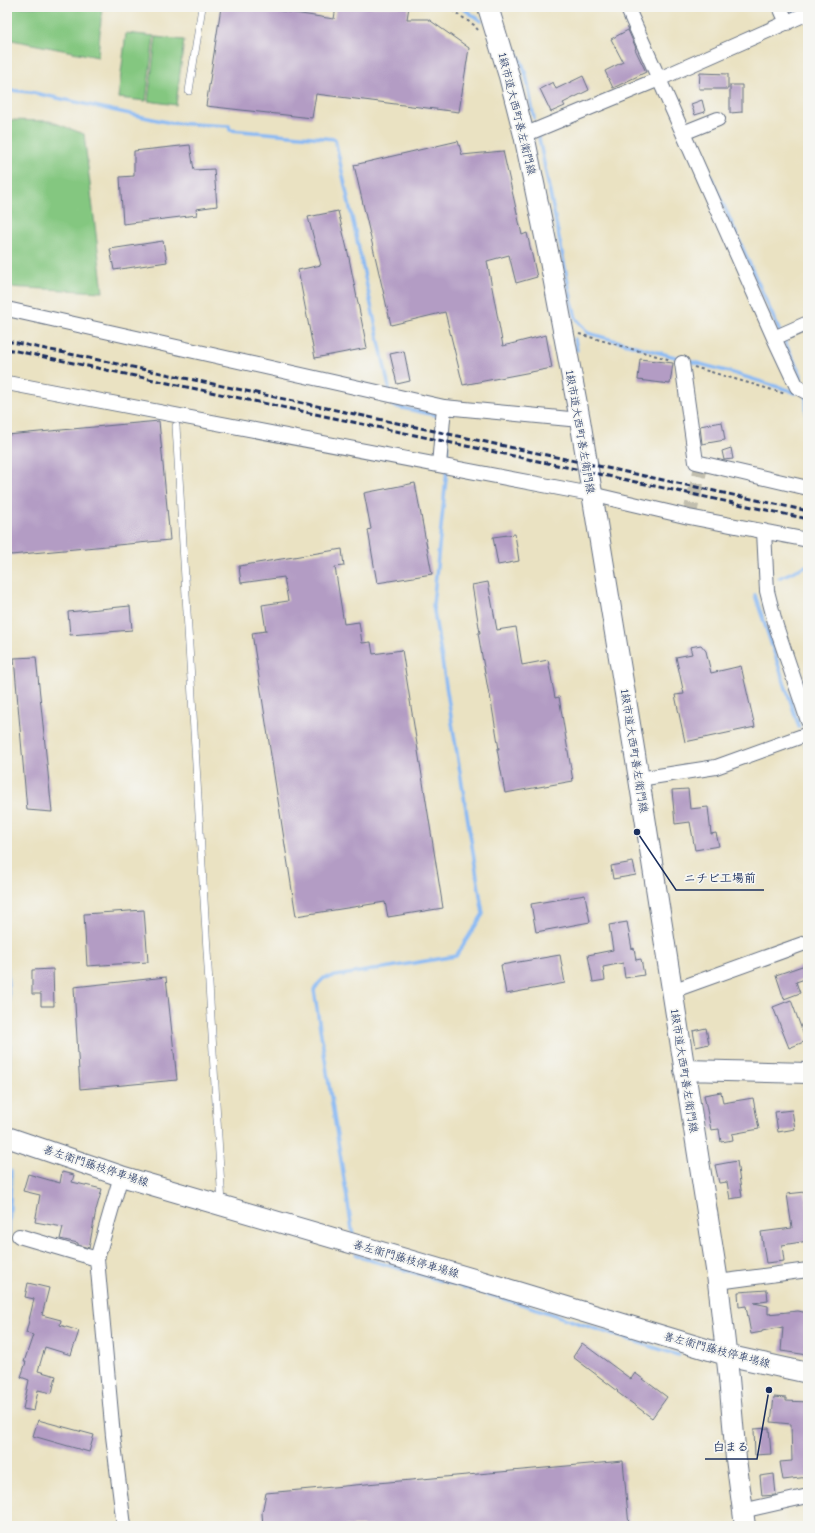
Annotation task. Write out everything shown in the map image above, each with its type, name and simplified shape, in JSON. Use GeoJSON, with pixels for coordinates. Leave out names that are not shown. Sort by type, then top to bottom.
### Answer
{"type":"FeatureCollection","features":[{"type":"Feature","properties":{"kind":"street","name":"1級市道大西町善左衛門線"},"geometry":{"type":"LineString","coordinates":[[488,7],[509,76],[524,135],[550,261],[580,420],[639,779],[718,1282],[744,1518]]}},
{"type":"Feature","properties":{"kind":"street"},"geometry":{"type":"LineString","coordinates":[[627,7],[774,338],[797,387],[808,393]]}},
{"type":"Feature","properties":{"kind":"street"},"geometry":{"type":"LineString","coordinates":[[780,7],[787,23]]}},
{"type":"Feature","properties":{"kind":"street"},"geometry":{"type":"LineString","coordinates":[[524,135],[659,79],[787,23],[806,18]]}},
{"type":"Feature","properties":{"kind":"street"},"geometry":{"type":"LineString","coordinates":[[683,133],[718,118]]}},
{"type":"Feature","properties":{"kind":"street"},"geometry":{"type":"LineString","coordinates":[[7,309],[444,407],[580,420]]}},
{"type":"Feature","properties":{"kind":"street"},"geometry":{"type":"LineString","coordinates":[[774,338],[808,323]]}},
{"type":"Feature","properties":{"kind":"street"},"geometry":{"type":"LineString","coordinates":[[682,363],[696,462],[808,488]]}},
{"type":"Feature","properties":{"kind":"street"},"geometry":{"type":"LineString","coordinates":[[7,383],[591,494],[689,517],[808,540]]}},
{"type":"Feature","properties":{"kind":"street"},"geometry":{"type":"LineString","coordinates":[[439,465],[444,407]]}},
{"type":"Feature","properties":{"kind":"street"},"geometry":{"type":"LineString","coordinates":[[764,531],[767,591],[776,626],[808,721]]}},
{"type":"Feature","properties":{"kind":"street"},"geometry":{"type":"LineString","coordinates":[[639,779],[716,767],[808,734]]}},
{"type":"Feature","properties":{"kind":"street"},"geometry":{"type":"LineString","coordinates":[[672,991],[808,942]]}},
{"type":"Feature","properties":{"kind":"street"},"geometry":{"type":"LineString","coordinates":[[684,1070],[808,1072]]}},
{"type":"Feature","properties":{"kind":"street","name":"善左衛門藤枝停車場線"},"geometry":{"type":"LineString","coordinates":[[7,1137],[121,1176],[726,1355],[808,1373]]}},
{"type":"Feature","properties":{"kind":"street"},"geometry":{"type":"LineString","coordinates":[[121,1176],[97,1259],[113,1436],[124,1526]]}},
{"type":"Feature","properties":{"kind":"street"},"geometry":{"type":"LineString","coordinates":[[19,1236],[97,1259]]}},
{"type":"Feature","properties":{"kind":"street"},"geometry":{"type":"LineString","coordinates":[[718,1282],[808,1270]]}},
{"type":"Feature","properties":{"kind":"street"},"geometry":{"type":"LineString","coordinates":[[744,1518],[808,1496]]}},
{"type":"Feature","properties":{"kind":"lane"},"geometry":{"type":"LineString","coordinates":[[189,91],[202,7]]}},
{"type":"Feature","properties":{"kind":"lane"},"geometry":{"type":"LineString","coordinates":[[176,426],[222,1205]]}},
{"type":"Feature","properties":{"kind":"path"},"geometry":{"type":"LineString","coordinates":[[447,7],[474,25],[479,32]]}},
{"type":"Feature","properties":{"kind":"green space"},"geometry":{"type":"Polygon","coordinates":[[[7,7],[102,7],[98,57],[7,39],[7,7]]]}},
{"type":"Feature","properties":{"kind":"green space"},"geometry":{"type":"Polygon","coordinates":[[[126,33],[154,36],[146,101],[118,98],[126,33]]]}},
{"type":"Feature","properties":{"kind":"green space"},"geometry":{"type":"Polygon","coordinates":[[[156,37],[184,40],[176,105],[148,101],[156,37]]]}},
{"type":"Feature","properties":{"kind":"green space"},"geometry":{"type":"Polygon","coordinates":[[[7,120],[50,121],[84,134],[103,292],[7,287],[7,120]]]}},
{"type":"Feature","properties":{"kind":"building"},"geometry":{"type":"Polygon","coordinates":[[[221,7],[255,7],[334,19],[336,7],[409,7],[407,19],[428,19],[469,48],[459,112],[316,94],[312,118],[206,106],[221,7]]]}},
{"type":"Feature","properties":{"kind":"building"},"geometry":{"type":"Polygon","coordinates":[[[628,30],[646,72],[613,88],[605,71],[623,62],[611,39],[628,30]]]}},
{"type":"Feature","properties":{"kind":"building"},"geometry":{"type":"Polygon","coordinates":[[[700,73],[728,74],[728,89],[699,89],[700,73]]]}},
{"type":"Feature","properties":{"kind":"building"},"geometry":{"type":"Polygon","coordinates":[[[583,76],[589,90],[563,103],[565,106],[551,112],[540,89],[553,82],[556,89],[583,76]]]}},
{"type":"Feature","properties":{"kind":"building"},"geometry":{"type":"Polygon","coordinates":[[[730,85],[742,85],[742,112],[730,113],[730,85]]]}},
{"type":"Feature","properties":{"kind":"building"},"geometry":{"type":"Polygon","coordinates":[[[702,100],[705,112],[695,115],[691,104],[702,100]]]}},
{"type":"Feature","properties":{"kind":"building"},"geometry":{"type":"Polygon","coordinates":[[[458,141],[462,155],[503,151],[522,235],[527,233],[537,277],[516,283],[509,255],[487,261],[503,346],[546,335],[552,368],[463,385],[445,312],[391,325],[354,165],[458,141]]]}},
{"type":"Feature","properties":{"kind":"building"},"geometry":{"type":"Polygon","coordinates":[[[190,145],[194,170],[214,169],[217,206],[196,209],[197,215],[123,224],[120,177],[134,176],[134,151],[190,145]]]}},
{"type":"Feature","properties":{"kind":"building"},"geometry":{"type":"Polygon","coordinates":[[[338,211],[367,348],[315,358],[298,270],[321,265],[308,217],[338,211]]]}},
{"type":"Feature","properties":{"kind":"building"},"geometry":{"type":"Polygon","coordinates":[[[163,241],[167,262],[114,270],[110,249],[163,241]]]}},
{"type":"Feature","properties":{"kind":"building"},"geometry":{"type":"Polygon","coordinates":[[[404,351],[410,381],[397,384],[390,354],[404,351]]]}},
{"type":"Feature","properties":{"kind":"building"},"geometry":{"type":"Polygon","coordinates":[[[640,359],[673,363],[670,384],[638,380],[640,359]]]}},
{"type":"Feature","properties":{"kind":"building"},"geometry":{"type":"Polygon","coordinates":[[[159,421],[170,540],[11,555],[7,518],[7,435],[159,421]]]}},
{"type":"Feature","properties":{"kind":"building"},"geometry":{"type":"Polygon","coordinates":[[[722,422],[725,440],[702,444],[700,426],[722,422]]]}},
{"type":"Feature","properties":{"kind":"building"},"geometry":{"type":"Polygon","coordinates":[[[731,448],[733,459],[724,460],[722,451],[731,448]]]}},
{"type":"Feature","properties":{"kind":"building"},"geometry":{"type":"Polygon","coordinates":[[[415,483],[432,574],[377,583],[368,530],[371,529],[364,493],[415,483]]]}},
{"type":"Feature","properties":{"kind":"building"},"geometry":{"type":"Polygon","coordinates":[[[515,534],[519,561],[498,565],[493,537],[515,534]]]}},
{"type":"Feature","properties":{"kind":"building"},"geometry":{"type":"Polygon","coordinates":[[[342,549],[344,566],[335,567],[344,624],[359,622],[362,643],[371,642],[373,654],[402,650],[443,908],[388,917],[385,902],[296,916],[252,633],[266,631],[262,605],[288,601],[284,577],[241,583],[239,566],[342,549]]]}},
{"type":"Feature","properties":{"kind":"building"},"geometry":{"type":"Polygon","coordinates":[[[488,582],[497,630],[516,627],[522,665],[548,660],[555,698],[559,697],[573,781],[505,793],[497,749],[499,749],[490,695],[478,633],[480,633],[472,585],[488,582]]]}},
{"type":"Feature","properties":{"kind":"building"},"geometry":{"type":"Polygon","coordinates":[[[130,606],[132,630],[70,635],[68,612],[130,606]]]}},
{"type":"Feature","properties":{"kind":"building"},"geometry":{"type":"Polygon","coordinates":[[[701,645],[706,651],[711,673],[741,666],[755,727],[685,742],[675,695],[684,694],[676,657],[692,654],[690,647],[701,645]]]}},
{"type":"Feature","properties":{"kind":"building"},"geometry":{"type":"Polygon","coordinates":[[[36,657],[52,812],[27,810],[14,658],[36,657]]]}},
{"type":"Feature","properties":{"kind":"building"},"geometry":{"type":"Polygon","coordinates":[[[688,789],[690,809],[708,807],[711,834],[716,833],[719,846],[695,850],[690,822],[675,824],[672,790],[688,789]]]}},
{"type":"Feature","properties":{"kind":"building"},"geometry":{"type":"Polygon","coordinates":[[[633,862],[636,875],[613,879],[611,866],[633,862]]]}},
{"type":"Feature","properties":{"kind":"building"},"geometry":{"type":"Polygon","coordinates":[[[585,895],[590,922],[536,932],[531,904],[585,895]]]}},
{"type":"Feature","properties":{"kind":"building"},"geometry":{"type":"Polygon","coordinates":[[[144,910],[148,962],[87,966],[84,914],[144,910]]]}},
{"type":"Feature","properties":{"kind":"building"},"geometry":{"type":"Polygon","coordinates":[[[627,922],[632,949],[634,948],[636,960],[641,959],[644,975],[625,978],[623,963],[603,967],[605,980],[593,982],[588,955],[613,950],[609,925],[627,922]]]}},
{"type":"Feature","properties":{"kind":"building"},"geometry":{"type":"Polygon","coordinates":[[[560,955],[565,983],[506,994],[501,965],[560,955]]]}},
{"type":"Feature","properties":{"kind":"building"},"geometry":{"type":"Polygon","coordinates":[[[808,964],[808,978],[796,982],[800,993],[784,999],[776,975],[808,964]]]}},
{"type":"Feature","properties":{"kind":"building"},"geometry":{"type":"Polygon","coordinates":[[[53,969],[54,1006],[41,1006],[41,994],[32,994],[32,970],[53,969]]]}},
{"type":"Feature","properties":{"kind":"building"},"geometry":{"type":"Polygon","coordinates":[[[166,977],[177,1080],[80,1089],[74,987],[166,977]]]}},
{"type":"Feature","properties":{"kind":"building"},"geometry":{"type":"Polygon","coordinates":[[[791,1000],[806,1041],[789,1048],[773,1007],[791,1000]]]}},
{"type":"Feature","properties":{"kind":"building"},"geometry":{"type":"Polygon","coordinates":[[[706,1028],[709,1044],[696,1047],[693,1031],[706,1028]]]}},
{"type":"Feature","properties":{"kind":"building"},"geometry":{"type":"Polygon","coordinates":[[[721,1092],[723,1103],[753,1098],[759,1129],[732,1134],[733,1140],[721,1142],[719,1129],[711,1130],[704,1095],[721,1092]]]}},
{"type":"Feature","properties":{"kind":"building"},"geometry":{"type":"Polygon","coordinates":[[[792,1110],[795,1129],[778,1132],[775,1112],[792,1110]]]}},
{"type":"Feature","properties":{"kind":"building"},"geometry":{"type":"Polygon","coordinates":[[[737,1161],[742,1197],[730,1199],[727,1182],[719,1183],[715,1165],[737,1161]]]}},
{"type":"Feature","properties":{"kind":"building"},"geometry":{"type":"Polygon","coordinates":[[[62,1172],[74,1175],[72,1182],[102,1189],[96,1210],[89,1248],[78,1245],[78,1243],[60,1239],[63,1227],[35,1222],[40,1195],[23,1191],[28,1174],[60,1183],[62,1172]]]}},
{"type":"Feature","properties":{"kind":"building"},"geometry":{"type":"Polygon","coordinates":[[[805,1192],[808,1214],[808,1241],[782,1245],[784,1261],[766,1263],[761,1232],[792,1228],[787,1194],[805,1192]]]}},
{"type":"Feature","properties":{"kind":"building"},"geometry":{"type":"Polygon","coordinates":[[[28,1283],[49,1288],[42,1315],[61,1320],[60,1325],[79,1331],[71,1355],[45,1347],[38,1371],[56,1376],[52,1393],[38,1390],[34,1411],[23,1409],[29,1380],[21,1377],[26,1362],[24,1362],[33,1335],[26,1333],[34,1299],[25,1297],[28,1283]]]}},
{"type":"Feature","properties":{"kind":"building"},"geometry":{"type":"Polygon","coordinates":[[[767,1290],[768,1301],[754,1303],[768,1306],[768,1314],[798,1311],[808,1313],[808,1355],[781,1351],[783,1327],[751,1334],[746,1306],[739,1307],[738,1292],[767,1290]]]}},
{"type":"Feature","properties":{"kind":"building"},"geometry":{"type":"Polygon","coordinates":[[[582,1343],[631,1379],[635,1373],[667,1397],[652,1418],[573,1357],[582,1343]]]}},
{"type":"Feature","properties":{"kind":"building"},"geometry":{"type":"Polygon","coordinates":[[[774,1397],[786,1398],[786,1401],[808,1402],[808,1477],[783,1480],[780,1462],[792,1461],[791,1424],[771,1422],[774,1397]]]}},
{"type":"Feature","properties":{"kind":"building"},"geometry":{"type":"Polygon","coordinates":[[[38,1420],[94,1435],[89,1452],[33,1436],[38,1420]]]}},
{"type":"Feature","properties":{"kind":"building"},"geometry":{"type":"Polygon","coordinates":[[[769,1428],[771,1454],[755,1455],[754,1429],[769,1428]]]}},
{"type":"Feature","properties":{"kind":"building"},"geometry":{"type":"Polygon","coordinates":[[[623,1461],[629,1526],[263,1526],[262,1513],[266,1493],[623,1461]]]}},
{"type":"Feature","properties":{"kind":"building"},"geometry":{"type":"Polygon","coordinates":[[[774,1474],[776,1495],[762,1496],[760,1476],[774,1474]]]}},
{"type":"Feature","properties":{"kind":"waterway"},"geometry":{"type":"LineString","coordinates":[[461,7],[481,21]]}},
{"type":"Feature","properties":{"kind":"waterway"},"geometry":{"type":"LineString","coordinates":[[791,7],[794,13],[796,12]]}},
{"type":"Feature","properties":{"kind":"waterway"},"geometry":{"type":"LineString","coordinates":[[512,46],[525,71],[534,118]]}},
{"type":"Feature","properties":{"kind":"waterway"},"geometry":{"type":"LineString","coordinates":[[7,90],[30,92],[171,123],[229,126],[230,130],[335,139],[390,392]]}},
{"type":"Feature","properties":{"kind":"waterway"},"geometry":{"type":"LineString","coordinates":[[692,134],[780,332]]}},
{"type":"Feature","properties":{"kind":"waterway"},"geometry":{"type":"LineString","coordinates":[[539,138],[576,318],[588,333],[733,373],[795,393]]}},
{"type":"Feature","properties":{"kind":"waterway"},"geometry":{"type":"LineString","coordinates":[[783,338],[801,375],[800,382]]}},
{"type":"Feature","properties":{"kind":"waterway"},"geometry":{"type":"LineString","coordinates":[[575,339],[577,350]]}},
{"type":"Feature","properties":{"kind":"waterway"},"geometry":{"type":"LineString","coordinates":[[392,398],[393,406],[440,416]]}},
{"type":"Feature","properties":{"kind":"waterway"},"geometry":{"type":"LineString","coordinates":[[806,398],[808,480]]}},
{"type":"Feature","properties":{"kind":"waterway"},"geometry":{"type":"LineString","coordinates":[[447,441],[447,463]]}},
{"type":"Feature","properties":{"kind":"waterway"},"geometry":{"type":"LineString","coordinates":[[353,1236],[314,990],[324,978],[456,956],[483,914],[433,605],[447,469]]}},
{"type":"Feature","properties":{"kind":"waterway"},"geometry":{"type":"LineString","coordinates":[[779,578],[808,565]]}},
{"type":"Feature","properties":{"kind":"waterway"},"geometry":{"type":"LineString","coordinates":[[755,595],[799,727]]}},
{"type":"Feature","properties":{"kind":"waterway"},"geometry":{"type":"LineString","coordinates":[[805,744],[808,752]]}},
{"type":"Feature","properties":{"kind":"waterway"},"geometry":{"type":"LineString","coordinates":[[7,968],[10,1020],[8,1123]]}},
{"type":"Feature","properties":{"kind":"waterway"},"geometry":{"type":"LineString","coordinates":[[7,1299],[11,1171]]}},
{"type":"Feature","properties":{"kind":"waterway"},"geometry":{"type":"LineString","coordinates":[[356,1254],[363,1258],[528,1306],[678,1355]]}},
{"type":"Feature","properties":{"kind":"tunnel"},"geometry":{"type":"LineString","coordinates":[[689,517],[702,463]]}},
{"type":"Feature","properties":{"kind":"railway"},"geometry":{"type":"LineString","coordinates":[[7,341],[808,511]]}},
{"type":"Feature","properties":{"kind":"railway"},"geometry":{"type":"LineString","coordinates":[[7,349],[808,519]]}},
{"type":"Feature","properties":{"kind":"place","name":"ニチビ工場前"},"geometry":{"type":"Point","coordinates":[637,832]}},
{"type":"Feature","properties":{"kind":"place","name":"白まる"},"geometry":{"type":"Point","coordinates":[769,1390]}}]}
